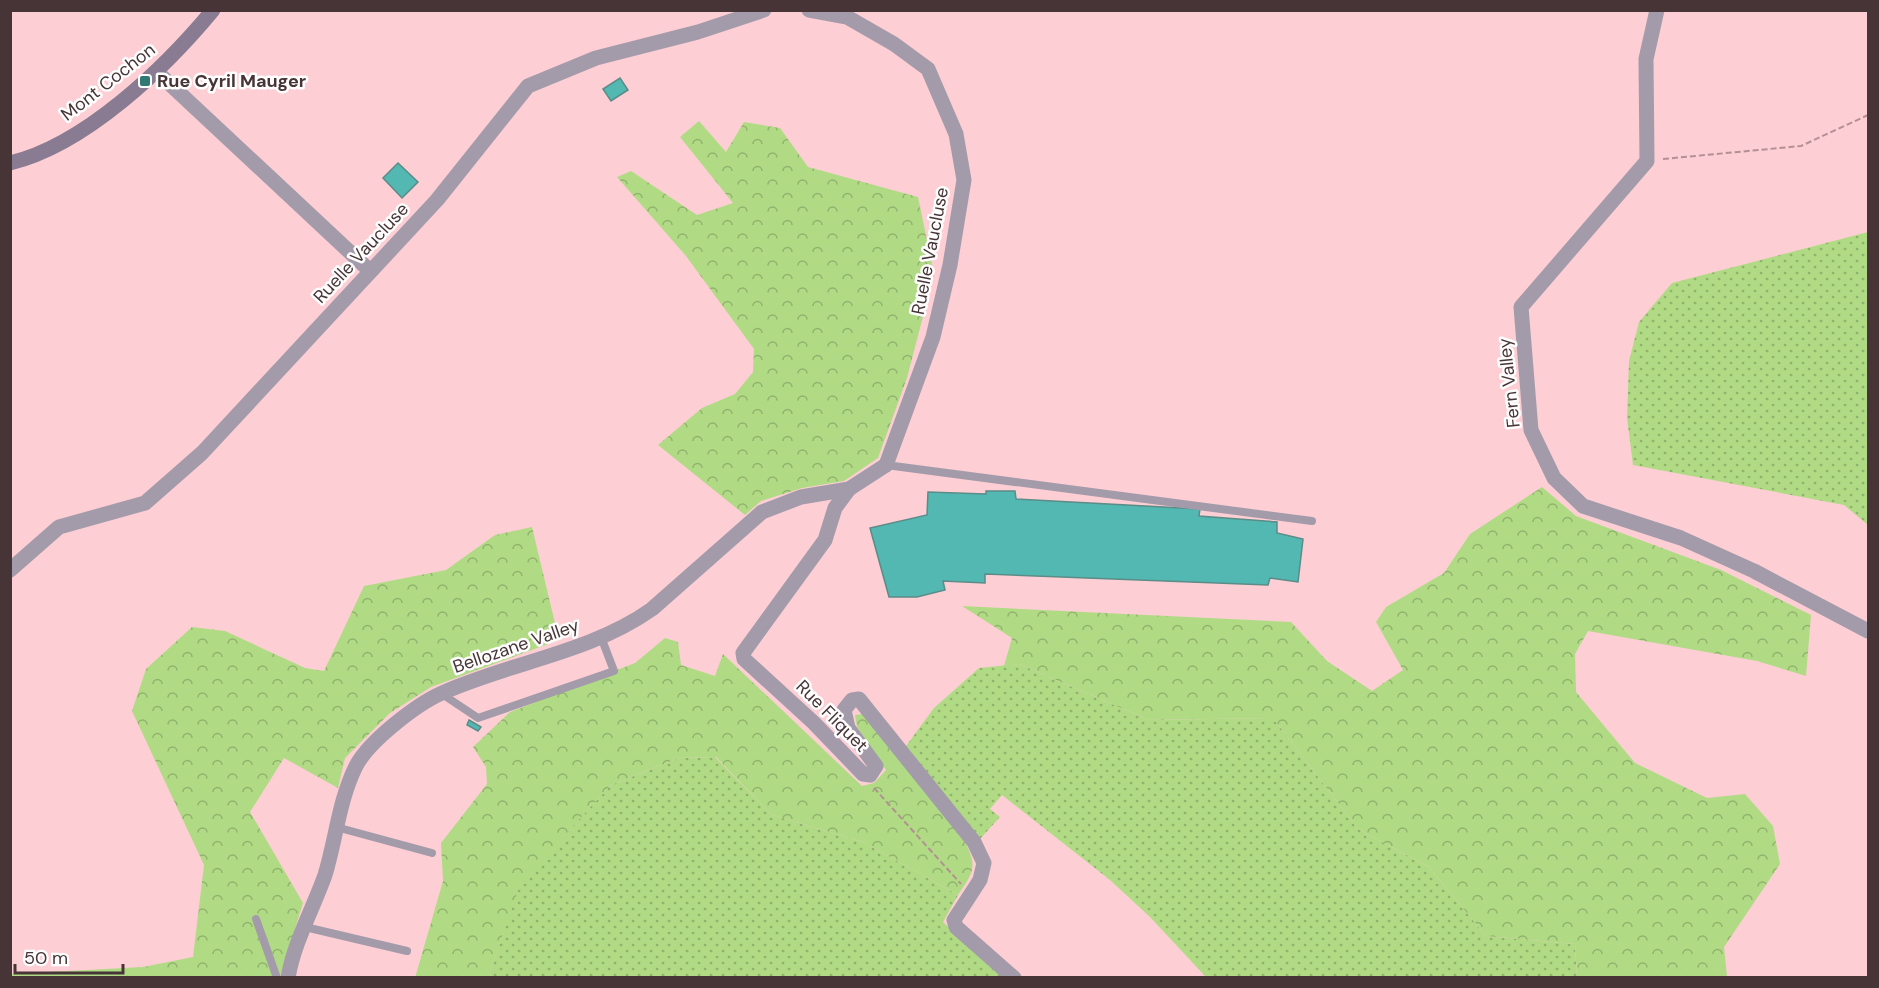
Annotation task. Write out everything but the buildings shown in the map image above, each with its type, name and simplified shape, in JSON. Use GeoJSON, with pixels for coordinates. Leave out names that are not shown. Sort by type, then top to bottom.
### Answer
{"type":"FeatureCollection","features":[{"type":"Feature","properties":{"kind":"main road","name":"Mont Cochon"},"geometry":{"type":"LineString","coordinates":[[10,163],[48,149],[88,125],[157,72],[213,10]]}},
{"type":"Feature","properties":{"kind":"street","name":"Ruelle Vaucluse"},"geometry":{"type":"LineString","coordinates":[[10,570],[59,527],[145,503],[202,453],[369,270],[437,200],[528,86],[596,58],[698,32],[764,10]]}},
{"type":"Feature","properties":{"kind":"street","name":"Ruelle Vaucluse"},"geometry":{"type":"LineString","coordinates":[[809,10],[848,17],[894,44],[928,69],[956,134],[964,180],[950,265],[933,337],[886,465]]}},
{"type":"Feature","properties":{"kind":"street"},"geometry":{"type":"LineString","coordinates":[[1647,161],[1646,59],[1657,10]]}},
{"type":"Feature","properties":{"kind":"street"},"geometry":{"type":"LineString","coordinates":[[157,72],[369,270]]}},
{"type":"Feature","properties":{"kind":"street","name":"Fern Valley"},"geometry":{"type":"LineString","coordinates":[[1647,161],[1521,307],[1532,430],[1545,459],[1554,478],[1583,507],[1702,548],[1754,571],[1869,631]]}},
{"type":"Feature","properties":{"kind":"street","name":"Bellozane Valley"},"geometry":{"type":"LineString","coordinates":[[288,978],[325,873],[336,826],[357,765],[396,722],[441,693],[601,637],[633,622],[652,609],[762,512],[801,497],[849,489],[886,465]]}},
{"type":"Feature","properties":{"kind":"street","name":"Rue Fliquet"},"geometry":{"type":"LineString","coordinates":[[849,489],[835,508],[825,540],[743,653],[744,659],[814,723],[863,774],[870,775],[876,766],[848,728],[844,710],[852,700],[859,699],[974,842],[984,863],[980,880],[954,920],[956,927],[1014,978]]}},
{"type":"Feature","properties":{"kind":"lane"},"geometry":{"type":"LineString","coordinates":[[886,465],[1312,521]]}},
{"type":"Feature","properties":{"kind":"lane"},"geometry":{"type":"LineString","coordinates":[[441,693],[478,718],[614,671],[601,637]]}},
{"type":"Feature","properties":{"kind":"lane"},"geometry":{"type":"LineString","coordinates":[[336,826],[432,853]]}},
{"type":"Feature","properties":{"kind":"lane"},"geometry":{"type":"LineString","coordinates":[[256,919],[277,978]]}},
{"type":"Feature","properties":{"kind":"lane"},"geometry":{"type":"LineString","coordinates":[[305,927],[407,951]]}},
{"type":"Feature","properties":{"kind":"path"},"geometry":{"type":"LineString","coordinates":[[1647,161],[1801,146],[1869,115]]}},
{"type":"Feature","properties":{"kind":"path"},"geometry":{"type":"LineString","coordinates":[[863,774],[971,894]]}},
{"type":"Feature","properties":{"kind":"green space"},"geometry":{"type":"Polygon","coordinates":[[[699,121],[726,152],[744,122],[780,128],[808,167],[918,197],[934,274],[907,378],[878,458],[844,481],[802,488],[761,501],[745,515],[658,445],[702,408],[735,394],[753,372],[754,349],[686,256],[617,177],[631,171],[697,215],[733,203],[680,137],[699,121]]]}},
{"type":"Feature","properties":{"kind":"green space"},"geometry":{"type":"Polygon","coordinates":[[[1868,232],[1868,525],[1844,505],[1633,465],[1627,418],[1629,361],[1639,322],[1672,283],[1868,232]]]}},
{"type":"Feature","properties":{"kind":"green space"},"geometry":{"type":"Polygon","coordinates":[[[1542,487],[1576,516],[1721,570],[1811,615],[1806,676],[1757,661],[1588,631],[1575,654],[1576,692],[1635,763],[1707,798],[1745,794],[1773,826],[1780,864],[1724,947],[1727,977],[1577,977],[1575,944],[1486,936],[1429,867],[1358,829],[1273,718],[1149,720],[1019,664],[1004,666],[1012,638],[962,606],[1291,622],[1327,661],[1372,691],[1403,670],[1376,622],[1386,607],[1444,573],[1470,534],[1542,487]]]}},
{"type":"Feature","properties":{"kind":"green space"},"geometry":{"type":"Polygon","coordinates":[[[532,527],[559,640],[431,687],[390,713],[345,758],[338,788],[284,758],[250,812],[303,903],[280,977],[11,978],[11,974],[143,967],[193,957],[204,865],[132,711],[146,669],[192,627],[225,631],[305,668],[324,671],[364,586],[446,570],[495,535],[532,527]]]}},
{"type":"Feature","properties":{"kind":"green space"},"geometry":{"type":"Polygon","coordinates":[[[665,638],[678,642],[681,665],[715,676],[723,654],[862,786],[874,783],[886,770],[857,727],[855,715],[863,714],[965,842],[972,858],[972,870],[958,895],[863,842],[772,815],[716,757],[679,758],[611,785],[521,882],[490,971],[491,977],[415,978],[443,881],[441,843],[487,784],[486,767],[473,747],[510,712],[635,663],[665,638]]]}},
{"type":"Feature","properties":{"kind":"green space"},"geometry":{"type":"Polygon","coordinates":[[[1019,664],[1149,720],[1273,718],[1358,829],[1429,867],[1486,936],[1575,944],[1577,977],[1206,977],[1150,917],[1110,880],[1002,795],[990,809],[1000,817],[980,839],[906,746],[934,708],[979,668],[1019,664]]]}},
{"type":"Feature","properties":{"kind":"green space"},"geometry":{"type":"Polygon","coordinates":[[[715,757],[772,815],[863,842],[958,895],[943,922],[1003,977],[491,978],[490,971],[520,882],[611,785],[679,758],[715,757]]]}},
{"type":"Feature","properties":{"kind":"place","name":"Rue Cyril Mauger"},"geometry":{"type":"Point","coordinates":[145,81]}}]}
